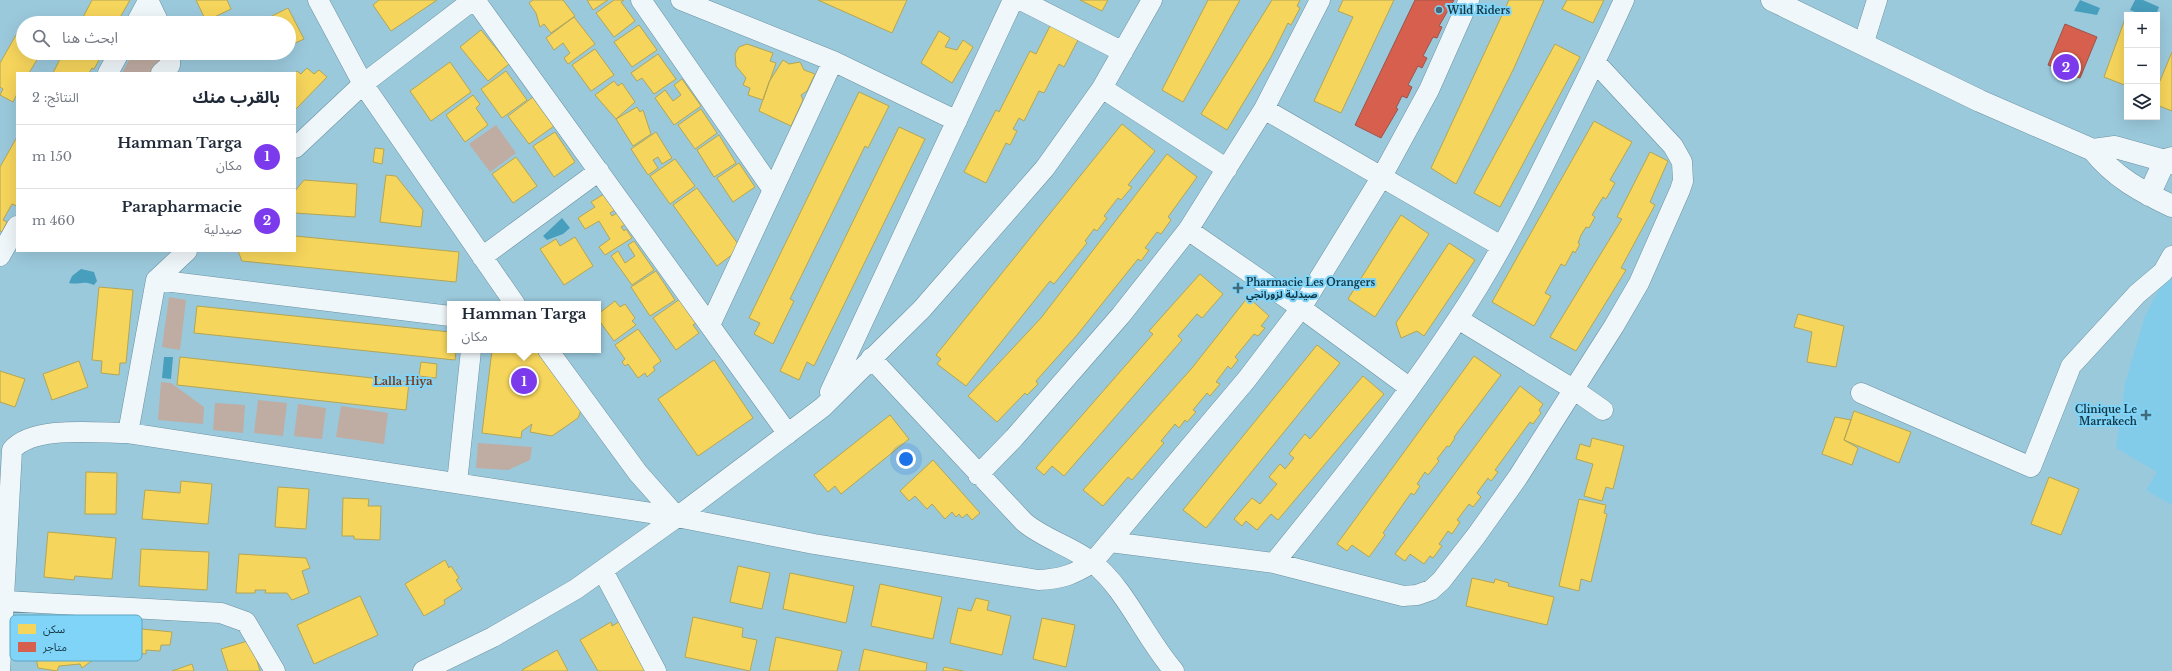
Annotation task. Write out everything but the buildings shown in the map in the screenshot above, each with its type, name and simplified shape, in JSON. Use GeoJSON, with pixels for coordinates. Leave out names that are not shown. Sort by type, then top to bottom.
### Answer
{"type":"FeatureCollection","features":[{"type":"Feature","properties":{"kind":"street"},"geometry":{"type":"LineString","coordinates":[[318,0],[363,84],[511,301]]}},
{"type":"Feature","properties":{"kind":"street"},"geometry":{"type":"LineString","coordinates":[[296,147],[363,84],[474,0],[788,434]]}},
{"type":"Feature","properties":{"kind":"street"},"geometry":{"type":"LineString","coordinates":[[641,0],[773,190]]}},
{"type":"Feature","properties":{"kind":"street"},"geometry":{"type":"LineString","coordinates":[[681,0],[833,61],[957,121]]}},
{"type":"Feature","properties":{"kind":"street"},"geometry":{"type":"LineString","coordinates":[[823,407],[1013,0]]}},
{"type":"Feature","properties":{"kind":"street"},"geometry":{"type":"LineString","coordinates":[[1021,0],[1123,52]]}},
{"type":"Feature","properties":{"kind":"street"},"geometry":{"type":"LineString","coordinates":[[423,671],[457,664],[505,630],[603,571],[823,407],[922,309],[1045,168],[1102,88],[1152,0]]}},
{"type":"Feature","properties":{"kind":"street"},"geometry":{"type":"LineString","coordinates":[[978,475],[1014,438],[1121,315],[1188,230],[1264,109],[1320,0]]}},
{"type":"Feature","properties":{"kind":"street"},"geometry":{"type":"LineString","coordinates":[[0,671],[12,450],[19,442],[41,434],[128,433],[677,517],[814,544],[1038,580],[1060,579],[1077,573],[1092,562],[1110,542],[1247,379],[1302,308],[1381,178],[1429,90],[1469,0]]}},
{"type":"Feature","properties":{"kind":"street"},"geometry":{"type":"LineString","coordinates":[[1274,563],[1335,488],[1410,388],[1458,319],[1501,246],[1596,63],[1624,0]]}},
{"type":"Feature","properties":{"kind":"street"},"geometry":{"type":"LineString","coordinates":[[1772,0],[1863,45],[2016,117],[2093,150],[2105,166],[2149,195],[2172,206]]}},
{"type":"Feature","properties":{"kind":"street"},"geometry":{"type":"LineString","coordinates":[[1863,45],[1878,0]]}},
{"type":"Feature","properties":{"kind":"street"},"geometry":{"type":"LineString","coordinates":[[140,16],[148,1]]}},
{"type":"Feature","properties":{"kind":"street"},"geometry":{"type":"LineString","coordinates":[[148,1],[156,16]]}},
{"type":"Feature","properties":{"kind":"street"},"geometry":{"type":"LineString","coordinates":[[109,72],[115,60]]}},
{"type":"Feature","properties":{"kind":"street"},"geometry":{"type":"LineString","coordinates":[[162,72],[170,65],[170,60]]}},
{"type":"Feature","properties":{"kind":"street"},"geometry":{"type":"LineString","coordinates":[[710,325],[833,61]]}},
{"type":"Feature","properties":{"kind":"street"},"geometry":{"type":"LineString","coordinates":[[1110,542],[1274,563],[1403,596],[1417,595],[1431,590],[1441,581],[1472,541],[1518,476],[1639,283],[1683,181],[1682,162],[1673,146],[1596,63]]}},
{"type":"Feature","properties":{"kind":"street"},"geometry":{"type":"LineString","coordinates":[[1102,88],[1227,169]]}},
{"type":"Feature","properties":{"kind":"street"},"geometry":{"type":"LineString","coordinates":[[1264,109],[1501,246]]}},
{"type":"Feature","properties":{"kind":"street"},"geometry":{"type":"LineString","coordinates":[[2093,150],[2115,147],[2170,160],[2149,195]]}},
{"type":"Feature","properties":{"kind":"street"},"geometry":{"type":"LineString","coordinates":[[482,257],[599,171]]}},
{"type":"Feature","properties":{"kind":"street"},"geometry":{"type":"LineString","coordinates":[[0,256],[16,228]]}},
{"type":"Feature","properties":{"kind":"street"},"geometry":{"type":"LineString","coordinates":[[1188,230],[1302,308],[1410,388]]}},
{"type":"Feature","properties":{"kind":"street"},"geometry":{"type":"LineString","coordinates":[[128,433],[156,280],[186,252]]}},
{"type":"Feature","properties":{"kind":"street"},"geometry":{"type":"LineString","coordinates":[[1861,393],[2031,467],[2072,366],[2137,294],[2163,272],[2172,256]]}},
{"type":"Feature","properties":{"kind":"street"},"geometry":{"type":"LineString","coordinates":[[156,280],[447,316]]}},
{"type":"Feature","properties":{"kind":"street"},"geometry":{"type":"LineString","coordinates":[[1458,319],[1573,389],[1603,410]]}},
{"type":"Feature","properties":{"kind":"street"},"geometry":{"type":"LineString","coordinates":[[457,483],[471,353]]}},
{"type":"Feature","properties":{"kind":"street"},"geometry":{"type":"LineString","coordinates":[[550,353],[638,473],[677,517]]}},
{"type":"Feature","properties":{"kind":"street"},"geometry":{"type":"LineString","coordinates":[[872,358],[978,475],[1034,531],[1071,548],[1092,562],[1119,590],[1139,624],[1174,671]]}},
{"type":"Feature","properties":{"kind":"street"},"geometry":{"type":"LineString","coordinates":[[603,571],[656,671]]}},
{"type":"Feature","properties":{"kind":"street"},"geometry":{"type":"LineString","coordinates":[[4,601],[221,613],[246,622],[275,671]]}},
{"type":"Feature","properties":{"kind":"shaded area"},"geometry":{"type":"Polygon","coordinates":[[[2080,0],[2100,8],[2097,15],[2074,11],[2080,0]]]}},
{"type":"Feature","properties":{"kind":"shaded area"},"geometry":{"type":"Polygon","coordinates":[[[2135,0],[2143,0],[2159,7],[2157,12],[2135,12],[2130,10],[2135,0]]]}},
{"type":"Feature","properties":{"kind":"shaded area"},"geometry":{"type":"Polygon","coordinates":[[[129,60],[162,60],[157,72],[123,72],[129,60]]]}},
{"type":"Feature","properties":{"kind":"shaded area"},"geometry":{"type":"Polygon","coordinates":[[[496,125],[516,153],[490,172],[469,144],[496,125]]]}},
{"type":"Feature","properties":{"kind":"shaded area"},"geometry":{"type":"Polygon","coordinates":[[[562,218],[570,228],[563,234],[547,240],[543,236],[562,218]]]}},
{"type":"Feature","properties":{"kind":"shaded area","name":"Clinique Le Marrakech"},"geometry":{"type":"Polygon","coordinates":[[[2172,265],[2172,505],[2146,490],[2157,472],[2116,448],[2125,383],[2145,316],[2172,265]]]}},
{"type":"Feature","properties":{"kind":"shaded area"},"geometry":{"type":"Polygon","coordinates":[[[81,269],[94,272],[97,281],[94,285],[87,283],[69,283],[72,276],[81,269]]]}},
{"type":"Feature","properties":{"kind":"shaded area"},"geometry":{"type":"Polygon","coordinates":[[[169,297],[186,300],[180,350],[162,347],[169,297]]]}},
{"type":"Feature","properties":{"kind":"shaded area"},"geometry":{"type":"Polygon","coordinates":[[[164,357],[173,357],[171,379],[162,378],[164,357]]]}},
{"type":"Feature","properties":{"kind":"shaded area"},"geometry":{"type":"Polygon","coordinates":[[[161,382],[171,383],[204,407],[203,424],[158,420],[161,382]]]}},
{"type":"Feature","properties":{"kind":"shaded area"},"geometry":{"type":"Polygon","coordinates":[[[258,400],[287,403],[283,436],[254,433],[258,400]]]}},
{"type":"Feature","properties":{"kind":"shaded area"},"geometry":{"type":"Polygon","coordinates":[[[215,403],[245,405],[243,433],[213,430],[215,403]]]}},
{"type":"Feature","properties":{"kind":"shaded area"},"geometry":{"type":"Polygon","coordinates":[[[298,404],[326,408],[322,439],[294,436],[298,404]]]}},
{"type":"Feature","properties":{"kind":"shaded area"},"geometry":{"type":"Polygon","coordinates":[[[341,406],[388,413],[384,444],[336,437],[341,406]]]}},
{"type":"Feature","properties":{"kind":"shaded area"},"geometry":{"type":"Polygon","coordinates":[[[478,443],[532,447],[530,460],[508,470],[476,468],[478,443]]]}},
{"type":"Feature","properties":{"kind":"place","name":"Wild Riders"},"geometry":{"type":"Point","coordinates":[1439,10]}},
{"type":"Feature","properties":{"kind":"place","name":"Parapharmacie"},"geometry":{"type":"Point","coordinates":[2066,67]}},
{"type":"Feature","properties":{"kind":"place","name":"Pharmacie Les Orangers صيدلية لزورانجي"},"geometry":{"type":"Point","coordinates":[1238,288]}},
{"type":"Feature","properties":{"kind":"place","name":"Hamman Targa"},"geometry":{"type":"Point","coordinates":[524,381]}},
{"type":"Feature","properties":{"kind":"place","name":"Clinique Le Marrakech"},"geometry":{"type":"Point","coordinates":[2146,415]}},
{"type":"Feature","properties":{"kind":"district","name":"Lalla Hiya"},"geometry":{"type":"Point","coordinates":[403,381]}}]}
